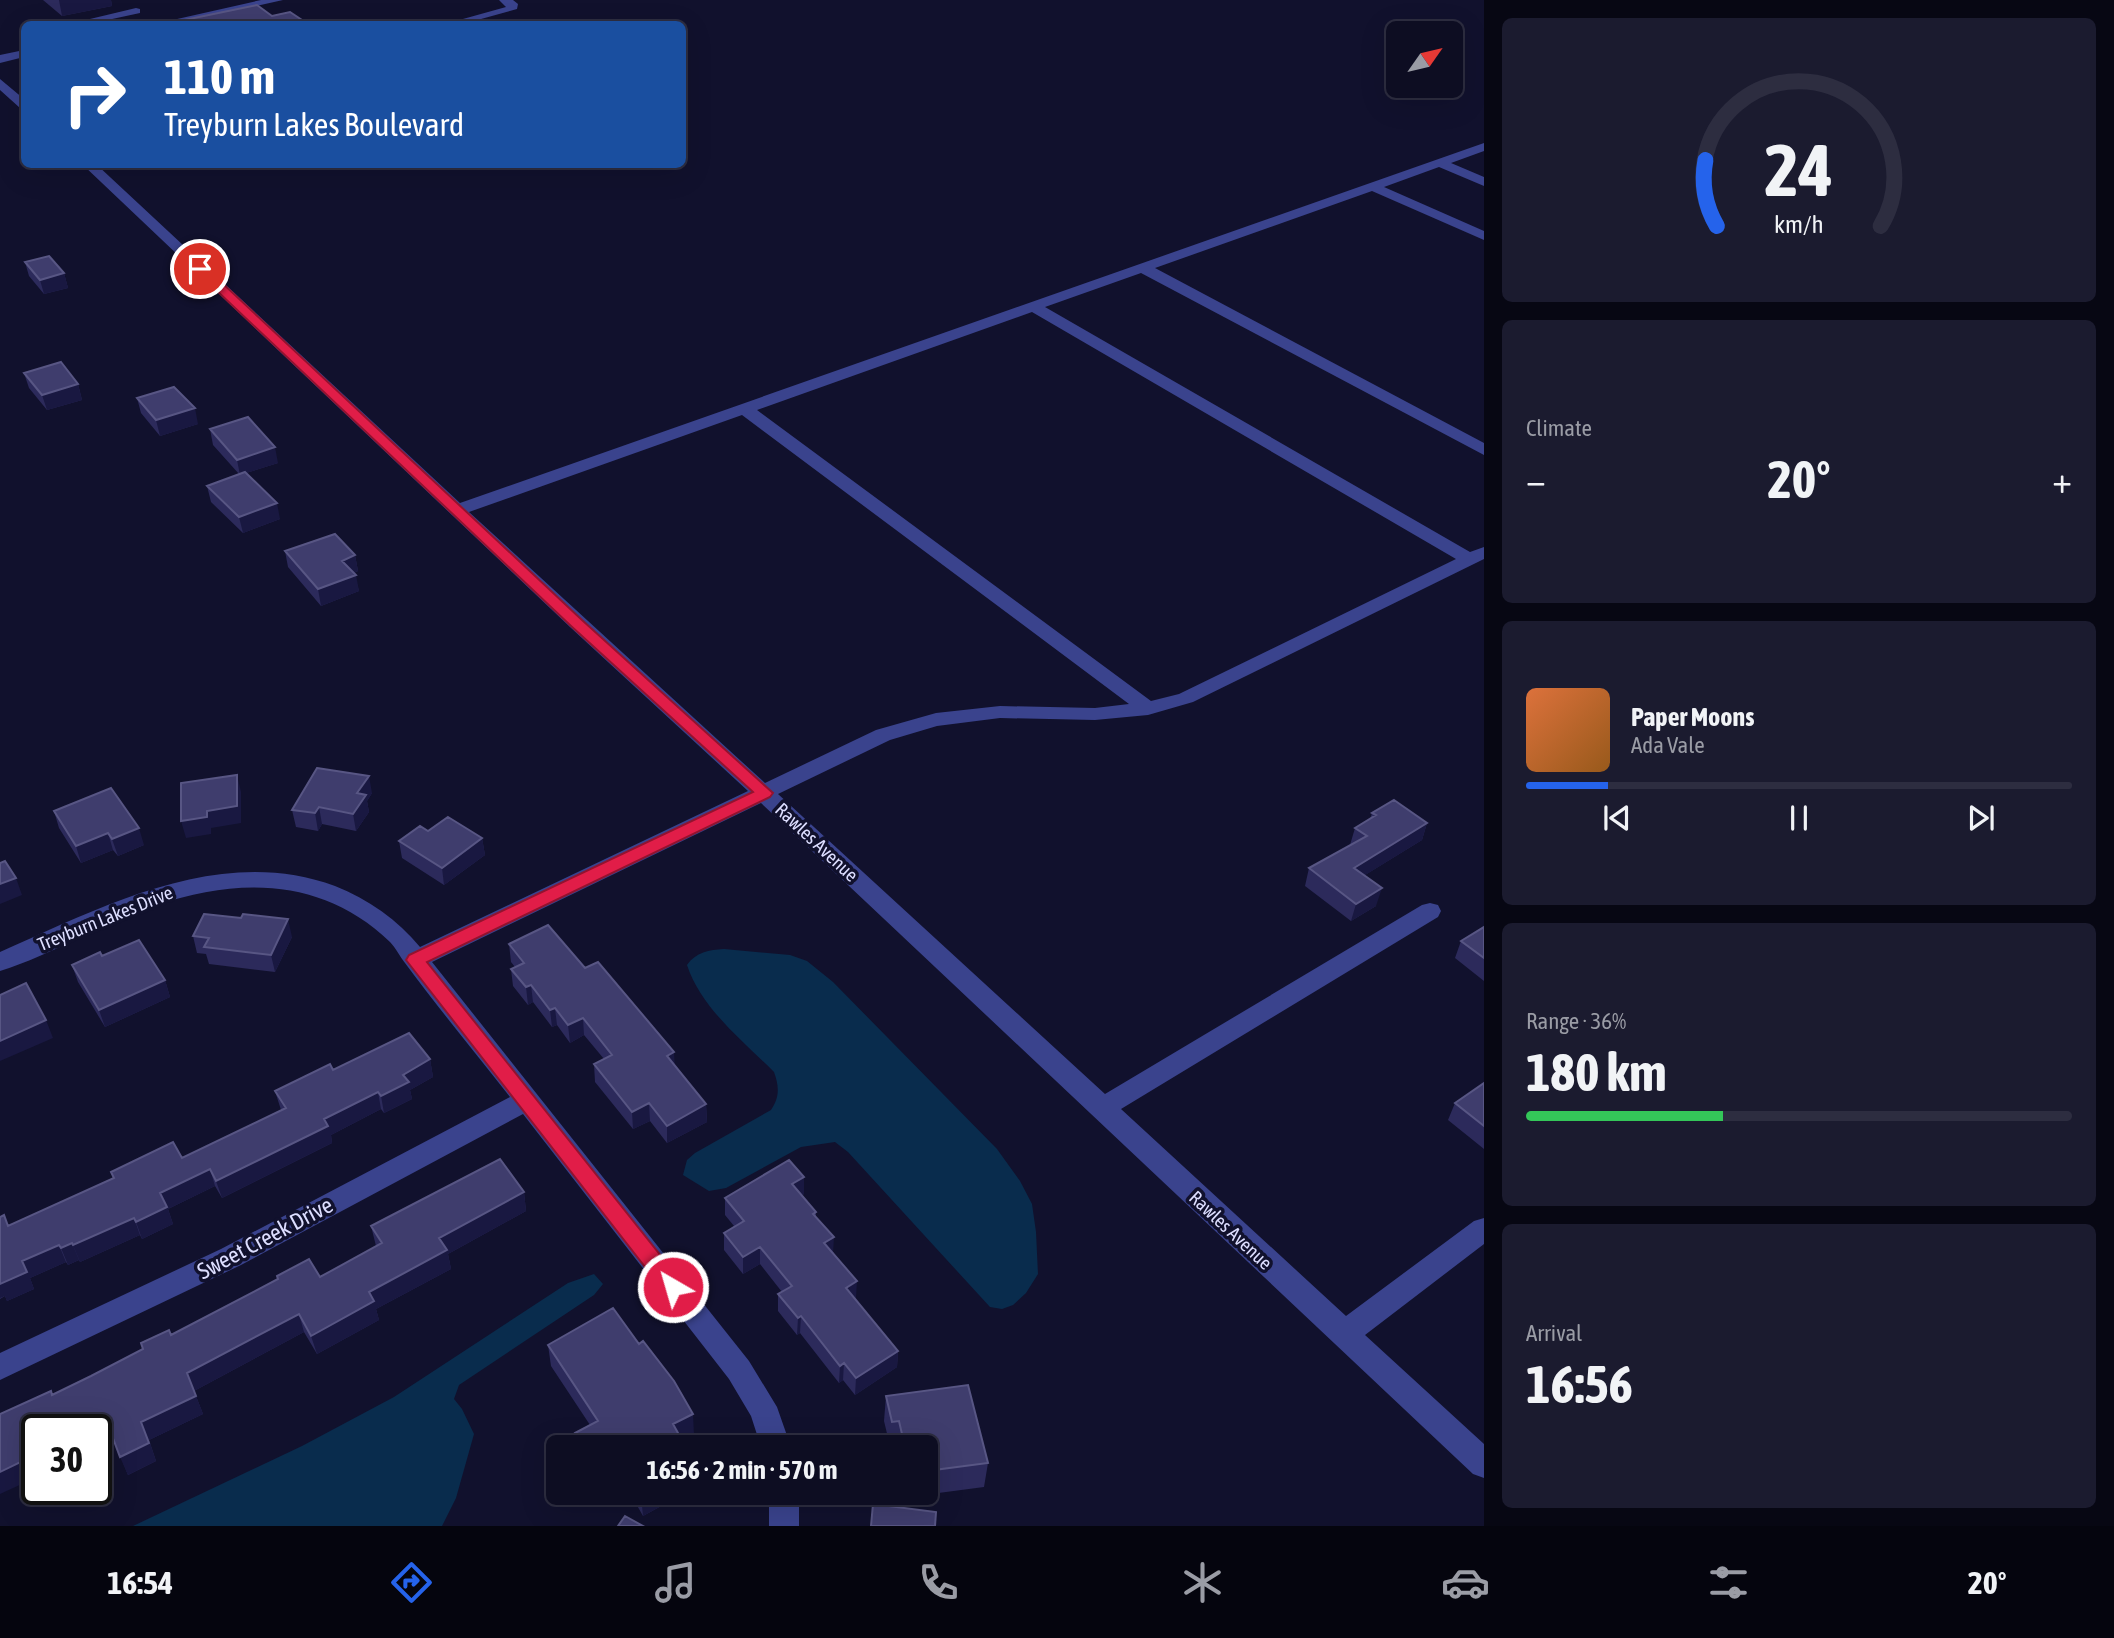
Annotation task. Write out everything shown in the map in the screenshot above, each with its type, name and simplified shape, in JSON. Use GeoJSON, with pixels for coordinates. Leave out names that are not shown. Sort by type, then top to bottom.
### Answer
{"type":"FeatureCollection","features":[{"type":"Feature","properties":{"kind":"street"},"geometry":{"type":"LineString","coordinates":[[122,0],[150,21]]}},
{"type":"Feature","properties":{"kind":"street"},"geometry":{"type":"LineString","coordinates":[[172,21],[236,4],[277,0]]}},
{"type":"Feature","properties":{"kind":"street"},"geometry":{"type":"LineString","coordinates":[[463,21],[511,9],[512,4],[505,0]]}},
{"type":"Feature","properties":{"kind":"street"},"geometry":{"type":"LineString","coordinates":[[85,21],[136,11]]}},
{"type":"Feature","properties":{"kind":"street"},"geometry":{"type":"LineString","coordinates":[[0,59],[21,55]]}},
{"type":"Feature","properties":{"kind":"street"},"geometry":{"type":"LineString","coordinates":[[0,83],[21,102]]}},
{"type":"Feature","properties":{"kind":"street"},"geometry":{"type":"LineString","coordinates":[[457,510],[1484,148]]}},
{"type":"Feature","properties":{"kind":"street"},"geometry":{"type":"LineString","coordinates":[[1440,163],[1484,182]]}},
{"type":"Feature","properties":{"kind":"street","name":"Rawles Avenue"},"geometry":{"type":"LineString","coordinates":[[92,168],[1484,1464]]}},
{"type":"Feature","properties":{"kind":"street"},"geometry":{"type":"LineString","coordinates":[[1373,187],[1484,236]]}},
{"type":"Feature","properties":{"kind":"street"},"geometry":{"type":"LineString","coordinates":[[1143,268],[1484,450]]}},
{"type":"Feature","properties":{"kind":"street"},"geometry":{"type":"LineString","coordinates":[[1034,307],[1476,556]]}},
{"type":"Feature","properties":{"kind":"street"},"geometry":{"type":"LineString","coordinates":[[744,408],[1148,709]]}},
{"type":"Feature","properties":{"kind":"street"},"geometry":{"type":"LineString","coordinates":[[415,960],[884,735],[936,720],[1000,712],[1094,714],[1148,709],[1186,698],[1476,556]]}},
{"type":"Feature","properties":{"kind":"street","name":"Treyburn Lakes Drive"},"geometry":{"type":"LineString","coordinates":[[0,962],[169,891],[215,881],[265,878],[312,886],[356,902],[375,914],[398,936],[746,1380],[759,1403],[771,1435]]}},
{"type":"Feature","properties":{"kind":"street"},"geometry":{"type":"LineString","coordinates":[[1102,1108],[1430,911]]}},
{"type":"Feature","properties":{"kind":"street","name":"Sweet Creek Drive"},"geometry":{"type":"LineString","coordinates":[[0,1367],[219,1263],[526,1100]]}},
{"type":"Feature","properties":{"kind":"street"},"geometry":{"type":"LineString","coordinates":[[1343,1335],[1484,1229]]}},
{"type":"Feature","properties":{"kind":"street"},"geometry":{"type":"LineString","coordinates":[[784,1505],[785,1526]]}},
{"type":"Feature","properties":{"kind":"water"},"geometry":{"type":"Polygon","coordinates":[[[724,949],[790,955],[807,961],[833,982],[997,1149],[1020,1181],[1032,1204],[1036,1232],[1038,1274],[1026,1293],[1013,1305],[1002,1309],[990,1307],[848,1152],[835,1142],[801,1147],[726,1188],[709,1191],[683,1175],[687,1160],[695,1153],[771,1110],[777,1096],[778,1087],[774,1072],[713,1010],[693,981],[687,965],[694,957],[703,953],[724,949]]]}},
{"type":"Feature","properties":{"kind":"water"},"geometry":{"type":"Polygon","coordinates":[[[594,1274],[603,1284],[594,1295],[459,1385],[454,1399],[474,1434],[456,1498],[442,1526],[133,1526],[302,1446],[394,1397],[568,1283],[594,1274]]]}},
{"type":"Feature","properties":{"kind":"building"},"geometry":{"type":"Polygon","coordinates":[[[257,5],[272,16],[290,12],[304,21],[180,21],[257,5]]]}},
{"type":"Feature","properties":{"kind":"building"},"geometry":{"type":"Polygon","coordinates":[[[49,256],[64,273],[40,280],[25,262],[49,256]]]}},
{"type":"Feature","properties":{"kind":"building"},"geometry":{"type":"Polygon","coordinates":[[[61,362],[78,384],[42,395],[24,373],[61,362]]]}},
{"type":"Feature","properties":{"kind":"building"},"geometry":{"type":"Polygon","coordinates":[[[174,387],[195,408],[156,420],[137,398],[174,387]]]}},
{"type":"Feature","properties":{"kind":"building"},"geometry":{"type":"Polygon","coordinates":[[[248,417],[275,447],[237,460],[210,429],[248,417]]]}},
{"type":"Feature","properties":{"kind":"building"},"geometry":{"type":"Polygon","coordinates":[[[245,472],[277,503],[239,517],[207,486],[245,472]]]}},
{"type":"Feature","properties":{"kind":"building"},"geometry":{"type":"Polygon","coordinates":[[[335,534],[355,555],[342,561],[356,575],[318,589],[285,551],[335,534]]]}},
{"type":"Feature","properties":{"kind":"building"},"geometry":{"type":"Polygon","coordinates":[[[317,768],[369,776],[357,793],[366,795],[353,814],[319,807],[315,813],[292,810],[317,768]]]}},
{"type":"Feature","properties":{"kind":"building"},"geometry":{"type":"Polygon","coordinates":[[[237,775],[237,806],[207,811],[207,817],[181,821],[181,783],[237,775]]]}},
{"type":"Feature","properties":{"kind":"building"},"geometry":{"type":"Polygon","coordinates":[[[111,788],[139,828],[112,839],[108,833],[76,846],[54,811],[111,788]]]}},
{"type":"Feature","properties":{"kind":"building"},"geometry":{"type":"Polygon","coordinates":[[[1394,800],[1427,823],[1354,868],[1382,888],[1356,904],[1309,868],[1367,836],[1355,828],[1376,815],[1372,813],[1394,800]]]}},
{"type":"Feature","properties":{"kind":"building"},"geometry":{"type":"Polygon","coordinates":[[[448,817],[482,838],[442,868],[399,841],[420,826],[428,831],[448,817]]]}},
{"type":"Feature","properties":{"kind":"building"},"geometry":{"type":"Polygon","coordinates":[[[5,861],[16,878],[0,884],[0,863],[5,861]]]}},
{"type":"Feature","properties":{"kind":"building"},"geometry":{"type":"Polygon","coordinates":[[[204,914],[241,918],[243,914],[288,919],[271,955],[204,947],[209,938],[193,936],[204,914]]]}},
{"type":"Feature","properties":{"kind":"building"},"geometry":{"type":"Polygon","coordinates":[[[548,925],[585,968],[598,962],[674,1052],[667,1056],[706,1104],[667,1126],[649,1103],[632,1112],[594,1064],[612,1055],[583,1018],[568,1025],[555,1008],[550,1010],[531,985],[526,987],[511,969],[524,963],[509,944],[548,925]]]}},
{"type":"Feature","properties":{"kind":"building"},"geometry":{"type":"Polygon","coordinates":[[[1484,927],[1484,958],[1461,941],[1484,927]]]}},
{"type":"Feature","properties":{"kind":"building"},"geometry":{"type":"Polygon","coordinates":[[[139,940],[165,980],[99,1010],[72,965],[100,952],[102,956],[139,940]]]}},
{"type":"Feature","properties":{"kind":"building"},"geometry":{"type":"Polygon","coordinates":[[[26,983],[46,1020],[0,1041],[0,995],[26,983]]]}},
{"type":"Feature","properties":{"kind":"building"},"geometry":{"type":"Polygon","coordinates":[[[409,1033],[430,1059],[403,1075],[409,1082],[381,1096],[378,1092],[324,1119],[328,1126],[216,1181],[210,1169],[160,1193],[167,1207],[136,1222],[134,1218],[73,1245],[72,1243],[61,1248],[59,1245],[22,1261],[27,1272],[0,1284],[0,1217],[4,1215],[8,1226],[114,1178],[111,1172],[173,1142],[182,1158],[286,1108],[275,1091],[330,1064],[333,1070],[409,1033]]]}},
{"type":"Feature","properties":{"kind":"building"},"geometry":{"type":"Polygon","coordinates":[[[1484,1083],[1484,1126],[1455,1103],[1484,1083]]]}},
{"type":"Feature","properties":{"kind":"building"},"geometry":{"type":"Polygon","coordinates":[[[500,1159],[524,1192],[439,1238],[447,1250],[369,1292],[374,1301],[311,1336],[299,1314],[187,1373],[196,1396],[141,1422],[149,1443],[120,1457],[112,1435],[112,1414],[21,1414],[21,1462],[0,1472],[0,1414],[51,1391],[52,1395],[91,1376],[143,1349],[141,1343],[169,1330],[171,1335],[278,1279],[277,1276],[309,1259],[320,1277],[382,1243],[371,1226],[500,1159]]]}},
{"type":"Feature","properties":{"kind":"building"},"geometry":{"type":"Polygon","coordinates":[[[789,1160],[804,1177],[792,1184],[816,1212],[813,1214],[834,1237],[824,1243],[857,1281],[846,1288],[898,1351],[856,1378],[844,1363],[840,1366],[801,1316],[798,1318],[778,1294],[792,1286],[760,1247],[743,1257],[724,1233],[744,1221],[725,1198],[789,1160]]]}},
{"type":"Feature","properties":{"kind":"building"},"geometry":{"type":"Polygon","coordinates":[[[613,1308],[639,1344],[643,1341],[674,1381],[693,1414],[673,1424],[678,1433],[675,1435],[576,1435],[575,1433],[598,1421],[548,1345],[613,1308]]]}},
{"type":"Feature","properties":{"kind":"building"},"geometry":{"type":"Polygon","coordinates":[[[968,1385],[988,1463],[938,1469],[938,1435],[902,1435],[899,1421],[892,1422],[886,1396],[968,1385]]]}},
{"type":"Feature","properties":{"kind":"building"},"geometry":{"type":"Polygon","coordinates":[[[873,1505],[936,1512],[935,1526],[871,1526],[873,1505]]]}},
{"type":"Feature","properties":{"kind":"building"},"geometry":{"type":"Polygon","coordinates":[[[625,1516],[643,1526],[618,1526],[625,1516]]]}},
{"type":"Feature","properties":{"kind":"route"},"geometry":{"type":"LineString","coordinates":[[200,269],[577,623],[765,793],[415,960],[673,1287]]}}]}
